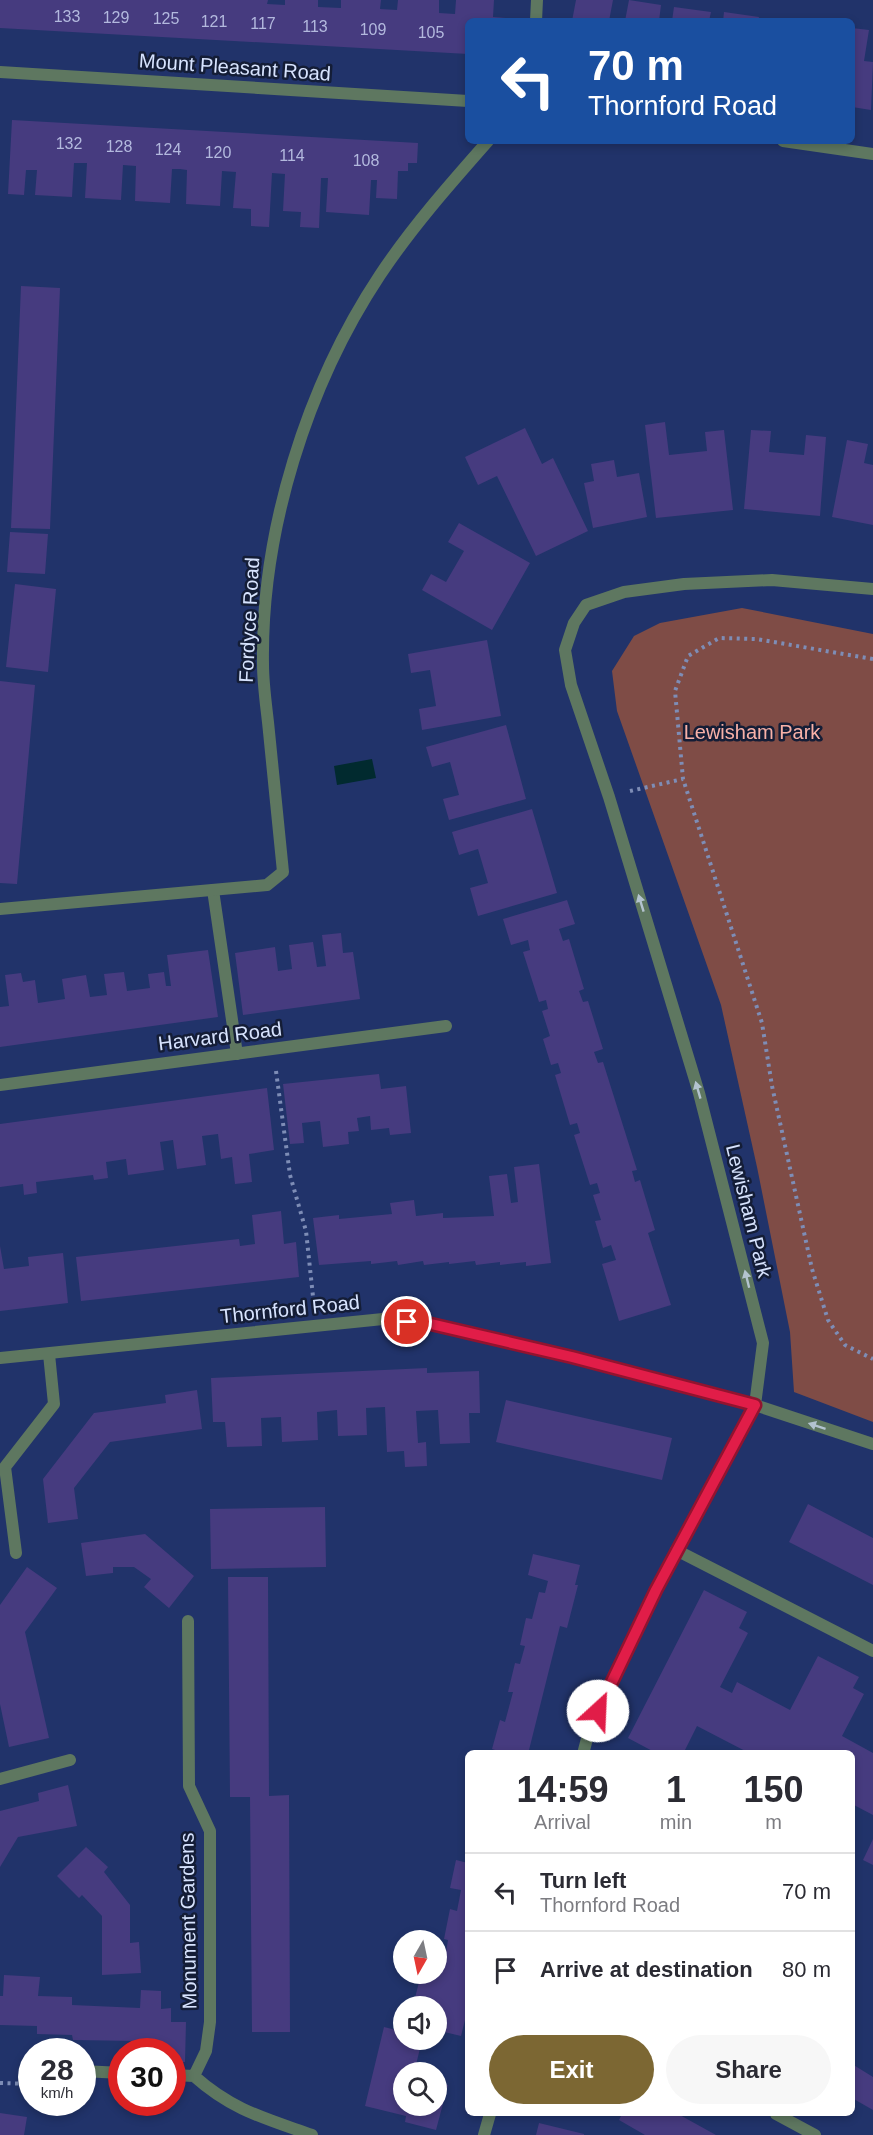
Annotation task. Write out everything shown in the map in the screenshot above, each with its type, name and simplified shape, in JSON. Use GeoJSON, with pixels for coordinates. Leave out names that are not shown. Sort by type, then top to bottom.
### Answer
{"type":"FeatureCollection","features":[{"type":"Feature","properties":{"kind":"street"},"geometry":{"type":"LineString","coordinates":[[536,18],[537,0]]}},
{"type":"Feature","properties":{"kind":"street","name":"Mount Pleasant Road"},"geometry":{"type":"LineString","coordinates":[[0,72],[465,101]]}},
{"type":"Feature","properties":{"kind":"street","name":"Fordyce Road"},"geometry":{"type":"LineString","coordinates":[[0,909],[267,885],[283,872],[262,664],[270,559],[302,432],[325,376],[380,275],[432,205],[485,144]]}},
{"type":"Feature","properties":{"kind":"street"},"geometry":{"type":"LineString","coordinates":[[804,144],[873,154]]}},
{"type":"Feature","properties":{"kind":"street","name":"Lewisham Park"},"geometry":{"type":"LineString","coordinates":[[755,1405],[763,1343],[699,1093],[609,796],[571,685],[565,650],[574,623],[586,605],[624,592],[684,584],[772,580],[873,589]]}},
{"type":"Feature","properties":{"kind":"street"},"geometry":{"type":"LineString","coordinates":[[213,890],[237,1054]]}},
{"type":"Feature","properties":{"kind":"street","name":"Harvard Road"},"geometry":{"type":"LineString","coordinates":[[0,1085],[446,1026]]}},
{"type":"Feature","properties":{"kind":"street","name":"Thornford Road"},"geometry":{"type":"LineString","coordinates":[[0,1358],[383,1319],[431,1324],[572,1357],[755,1405]]}},
{"type":"Feature","properties":{"kind":"street"},"geometry":{"type":"LineString","coordinates":[[16,1554],[5,1467],[54,1404],[49,1354]]}},
{"type":"Feature","properties":{"kind":"street"},"geometry":{"type":"LineString","coordinates":[[584,1750],[589,1731],[676,1550],[755,1405],[873,1444]]}},
{"type":"Feature","properties":{"kind":"street"},"geometry":{"type":"LineString","coordinates":[[676,1550],[873,1651]]}},
{"type":"Feature","properties":{"kind":"street","name":"Monument Gardens"},"geometry":{"type":"LineString","coordinates":[[188,1621],[189,1786],[210,1831],[210,2022],[206,2051],[194,2076]]}},
{"type":"Feature","properties":{"kind":"street"},"geometry":{"type":"LineString","coordinates":[[0,1779],[70,1760]]}},
{"type":"Feature","properties":{"kind":"street"},"geometry":{"type":"LineString","coordinates":[[186,2076],[194,2076],[216,2095],[241,2110],[312,2135]]}},
{"type":"Feature","properties":{"kind":"street"},"geometry":{"type":"LineString","coordinates":[[484,2135],[489,2116]]}},
{"type":"Feature","properties":{"kind":"street"},"geometry":{"type":"LineString","coordinates":[[780,2116],[815,2135]]}},
{"type":"Feature","properties":{"kind":"path"},"geometry":{"type":"LineString","coordinates":[[873,659],[756,639],[719,638],[688,656],[675,691],[683,779],[762,1023],[772,1086],[812,1269],[828,1320],[845,1345],[873,1359]]}},
{"type":"Feature","properties":{"kind":"path"},"geometry":{"type":"LineString","coordinates":[[609,796],[683,779]]}},
{"type":"Feature","properties":{"kind":"path"},"geometry":{"type":"LineString","coordinates":[[273,1049],[290,1175],[306,1230],[317,1327]]}},
{"type":"Feature","properties":{"kind":"path"},"geometry":{"type":"LineString","coordinates":[[0,2084],[18,2084]]}},
{"type":"Feature","properties":{"kind":"green space","name":"Lewisham Park"},"geometry":{"type":"Polygon","coordinates":[[[742,608],[873,634],[873,1422],[794,1392],[790,1332],[721,1005],[617,711],[612,671],[634,636],[660,623],[742,608]]]}},
{"type":"Feature","properties":{"kind":"shaded area"},"geometry":{"type":"Polygon","coordinates":[[[372,759],[376,778],[337,785],[334,766],[372,759]]]}},
{"type":"Feature","properties":{"kind":"building"},"geometry":{"type":"Polygon","coordinates":[[[0,0],[268,0],[267,4],[285,5],[285,0],[318,0],[318,7],[341,8],[341,0],[381,0],[380,9],[397,10],[398,0],[439,0],[439,13],[455,14],[456,0],[494,0],[493,17],[506,18],[465,18],[465,54],[0,28],[0,0]]]}},
{"type":"Feature","properties":{"kind":"building"},"geometry":{"type":"Polygon","coordinates":[[[576,0],[613,0],[610,18],[573,18],[576,0]]]}},
{"type":"Feature","properties":{"kind":"building"},"geometry":{"type":"Polygon","coordinates":[[[629,0],[661,5],[659,18],[626,18],[629,0]]]}},
{"type":"Feature","properties":{"kind":"building"},"geometry":{"type":"Polygon","coordinates":[[[674,7],[711,12],[710,18],[672,18],[674,7]]]}},
{"type":"Feature","properties":{"kind":"building"},"geometry":{"type":"Polygon","coordinates":[[[724,12],[759,17],[759,18],[723,18],[724,12]]]}},
{"type":"Feature","properties":{"kind":"building"},"geometry":{"type":"Polygon","coordinates":[[[855,28],[869,30],[864,61],[873,62],[871,110],[855,107],[855,28]]]}},
{"type":"Feature","properties":{"kind":"building"},"geometry":{"type":"Polygon","coordinates":[[[12,120],[418,143],[417,163],[408,163],[408,171],[398,171],[397,199],[376,198],[377,180],[371,180],[369,215],[326,212],[328,178],[321,178],[319,228],[300,227],[301,212],[283,211],[285,174],[272,173],[269,227],[251,226],[251,209],[233,208],[236,172],[222,171],[220,206],[186,204],[187,170],[180,169],[172,169],[170,203],[135,201],[136,166],[123,165],[121,200],[85,198],[87,163],[74,163],[72,197],[35,195],[37,170],[26,170],[24,195],[8,194],[12,120]]]}},
{"type":"Feature","properties":{"kind":"building"},"geometry":{"type":"Polygon","coordinates":[[[21,286],[60,288],[50,529],[11,528],[21,286]]]}},
{"type":"Feature","properties":{"kind":"building"},"geometry":{"type":"Polygon","coordinates":[[[665,422],[669,455],[707,451],[705,432],[724,430],[733,510],[656,518],[645,425],[665,422]]]}},
{"type":"Feature","properties":{"kind":"building"},"geometry":{"type":"Polygon","coordinates":[[[525,428],[542,464],[553,458],[588,531],[536,556],[497,476],[478,485],[465,457],[525,428]]]}},
{"type":"Feature","properties":{"kind":"building"},"geometry":{"type":"Polygon","coordinates":[[[751,430],[771,431],[769,452],[804,455],[806,435],[826,437],[820,516],[744,509],[751,430]]]}},
{"type":"Feature","properties":{"kind":"building"},"geometry":{"type":"Polygon","coordinates":[[[847,440],[868,444],[864,463],[873,465],[873,525],[832,517],[847,440]]]}},
{"type":"Feature","properties":{"kind":"building"},"geometry":{"type":"Polygon","coordinates":[[[614,460],[617,477],[639,473],[647,517],[593,528],[584,483],[594,481],[591,464],[614,460]]]}},
{"type":"Feature","properties":{"kind":"building"},"geometry":{"type":"Polygon","coordinates":[[[459,523],[530,563],[492,630],[422,590],[431,574],[446,582],[464,551],[448,542],[459,523]]]}},
{"type":"Feature","properties":{"kind":"building"},"geometry":{"type":"Polygon","coordinates":[[[10,532],[48,534],[45,574],[7,572],[10,532]]]}},
{"type":"Feature","properties":{"kind":"building"},"geometry":{"type":"Polygon","coordinates":[[[15,584],[56,589],[48,672],[6,667],[15,584]]]}},
{"type":"Feature","properties":{"kind":"building"},"geometry":{"type":"Polygon","coordinates":[[[487,640],[501,716],[422,730],[419,709],[436,706],[430,670],[411,673],[408,654],[487,640]]]}},
{"type":"Feature","properties":{"kind":"building"},"geometry":{"type":"Polygon","coordinates":[[[0,681],[35,685],[17,884],[0,883],[0,681]]]}},
{"type":"Feature","properties":{"kind":"building"},"geometry":{"type":"Polygon","coordinates":[[[506,725],[526,799],[449,820],[443,799],[459,795],[450,762],[432,767],[426,747],[506,725]]]}},
{"type":"Feature","properties":{"kind":"building"},"geometry":{"type":"Polygon","coordinates":[[[532,809],[557,893],[478,916],[470,888],[488,883],[478,849],[459,855],[452,832],[532,809]]]}},
{"type":"Feature","properties":{"kind":"building"},"geometry":{"type":"Polygon","coordinates":[[[567,900],[575,924],[559,929],[563,941],[569,939],[584,989],[579,991],[583,1002],[588,1001],[603,1049],[594,1052],[598,1063],[603,1062],[637,1170],[632,1171],[635,1182],[640,1180],[655,1230],[648,1233],[671,1305],[619,1321],[602,1264],[616,1260],[611,1245],[603,1248],[595,1221],[601,1220],[593,1195],[600,1193],[597,1183],[590,1185],[574,1135],[580,1133],[577,1123],[570,1125],[555,1075],[561,1073],[558,1063],[551,1065],[543,1039],[550,1036],[542,1011],[548,1009],[546,1000],[539,1002],[523,952],[530,950],[528,940],[511,945],[503,919],[567,900]]]}},
{"type":"Feature","properties":{"kind":"building"},"geometry":{"type":"Polygon","coordinates":[[[341,933],[343,953],[353,952],[360,999],[243,1015],[235,953],[275,947],[278,971],[292,969],[289,945],[313,942],[317,967],[326,966],[322,935],[341,933]]]}},
{"type":"Feature","properties":{"kind":"building"},"geometry":{"type":"Polygon","coordinates":[[[208,950],[218,1017],[0,1047],[0,1007],[9,1006],[5,975],[21,973],[23,982],[35,980],[38,1003],[65,999],[62,979],[86,975],[90,997],[107,995],[104,974],[124,972],[127,991],[150,988],[148,974],[164,972],[166,986],[171,986],[167,955],[208,950]]]}},
{"type":"Feature","properties":{"kind":"building"},"geometry":{"type":"Polygon","coordinates":[[[379,1074],[381,1089],[406,1086],[411,1133],[390,1135],[389,1128],[371,1130],[370,1116],[357,1118],[359,1131],[348,1132],[349,1144],[323,1147],[320,1121],[302,1123],[304,1143],[290,1144],[283,1084],[379,1074]]]}},
{"type":"Feature","properties":{"kind":"building"},"geometry":{"type":"Polygon","coordinates":[[[267,1088],[274,1150],[249,1154],[252,1182],[235,1184],[232,1157],[221,1159],[218,1134],[202,1136],[206,1165],[177,1169],[173,1140],[160,1142],[164,1170],[128,1175],[126,1159],[106,1162],[108,1178],[94,1180],[93,1175],[36,1182],[37,1193],[24,1195],[23,1184],[0,1187],[0,1124],[267,1088]]]}},
{"type":"Feature","properties":{"kind":"building"},"geometry":{"type":"Polygon","coordinates":[[[539,1164],[551,1263],[526,1266],[526,1262],[500,1265],[500,1262],[476,1265],[475,1261],[424,1265],[423,1261],[398,1265],[397,1261],[371,1264],[371,1261],[319,1265],[313,1218],[339,1215],[339,1219],[392,1214],[390,1203],[414,1200],[416,1216],[443,1213],[443,1218],[494,1216],[489,1176],[507,1174],[511,1203],[518,1202],[514,1167],[539,1164]]]}},
{"type":"Feature","properties":{"kind":"building"},"geometry":{"type":"Polygon","coordinates":[[[281,1211],[284,1244],[296,1242],[299,1277],[81,1301],[76,1257],[239,1239],[240,1246],[255,1244],[252,1215],[281,1211]]]}},
{"type":"Feature","properties":{"kind":"building"},"geometry":{"type":"Polygon","coordinates":[[[0,1246],[4,1269],[29,1266],[28,1257],[63,1253],[68,1303],[0,1311],[0,1246]]]}},
{"type":"Feature","properties":{"kind":"building"},"geometry":{"type":"Polygon","coordinates":[[[427,1368],[427,1373],[479,1371],[480,1413],[469,1413],[470,1443],[440,1444],[438,1410],[416,1411],[418,1443],[426,1442],[427,1466],[405,1467],[404,1451],[387,1452],[385,1407],[366,1408],[367,1435],[338,1436],[337,1410],[317,1412],[318,1440],[282,1442],[281,1417],[261,1418],[262,1446],[227,1447],[225,1422],[213,1422],[211,1378],[427,1368]]]}},
{"type":"Feature","properties":{"kind":"building"},"geometry":{"type":"Polygon","coordinates":[[[197,1390],[202,1429],[110,1442],[74,1488],[78,1519],[48,1523],[43,1479],[94,1413],[166,1403],[165,1395],[197,1390]]]}},
{"type":"Feature","properties":{"kind":"building"},"geometry":{"type":"Polygon","coordinates":[[[506,1400],[672,1438],[662,1480],[496,1442],[506,1400]]]}},
{"type":"Feature","properties":{"kind":"building"},"geometry":{"type":"Polygon","coordinates":[[[808,1504],[873,1538],[873,1585],[789,1542],[808,1504]]]}},
{"type":"Feature","properties":{"kind":"building"},"geometry":{"type":"Polygon","coordinates":[[[325,1507],[326,1567],[211,1569],[210,1509],[325,1507]]]}},
{"type":"Feature","properties":{"kind":"building"},"geometry":{"type":"Polygon","coordinates":[[[145,1534],[194,1576],[169,1608],[144,1587],[151,1579],[134,1567],[113,1567],[113,1573],[86,1576],[81,1543],[145,1534]]]}},
{"type":"Feature","properties":{"kind":"building"},"geometry":{"type":"Polygon","coordinates":[[[533,1554],[580,1565],[575,1585],[578,1585],[567,1628],[560,1626],[529,1750],[495,1750],[492,1749],[500,1720],[505,1722],[513,1692],[508,1692],[515,1663],[520,1664],[525,1646],[520,1645],[526,1618],[532,1619],[539,1592],[545,1593],[548,1581],[528,1575],[533,1554]]]}},
{"type":"Feature","properties":{"kind":"building"},"geometry":{"type":"Polygon","coordinates":[[[27,1567],[57,1588],[25,1632],[49,1738],[9,1747],[0,1704],[0,1605],[27,1567]]]}},
{"type":"Feature","properties":{"kind":"building"},"geometry":{"type":"Polygon","coordinates":[[[228,1577],[268,1577],[269,1796],[289,1795],[290,2032],[252,2032],[250,1797],[230,1797],[228,1577]]]}},
{"type":"Feature","properties":{"kind":"building"},"geometry":{"type":"Polygon","coordinates":[[[704,1590],[747,1612],[739,1628],[748,1633],[720,1687],[732,1693],[737,1682],[790,1710],[818,1656],[859,1677],[853,1688],[864,1694],[842,1736],[873,1753],[873,1815],[855,1806],[855,1750],[743,1750],[697,1726],[685,1750],[650,1750],[628,1738],[704,1590]]]}},
{"type":"Feature","properties":{"kind":"building"},"geometry":{"type":"Polygon","coordinates":[[[68,1785],[77,1826],[18,1837],[0,1867],[0,1811],[39,1801],[38,1793],[68,1785]]]}},
{"type":"Feature","properties":{"kind":"building"},"geometry":{"type":"Polygon","coordinates":[[[873,1839],[873,1865],[863,1860],[873,1839]]]}},
{"type":"Feature","properties":{"kind":"building"},"geometry":{"type":"Polygon","coordinates":[[[86,1847],[108,1867],[104,1872],[130,1905],[130,1943],[139,1942],[141,1973],[102,1975],[102,1916],[82,1895],[79,1898],[57,1876],[86,1847]]]}},
{"type":"Feature","properties":{"kind":"building"},"geometry":{"type":"Polygon","coordinates":[[[456,1860],[465,1862],[465,2020],[461,2036],[447,2033],[447,1996],[416,1996],[418,1984],[447,1984],[448,1940],[446,1930],[450,1909],[457,1911],[461,1890],[450,1888],[456,1860]]]}},
{"type":"Feature","properties":{"kind":"building"},"geometry":{"type":"Polygon","coordinates":[[[4,1975],[40,1977],[38,1996],[72,1997],[72,2005],[140,2008],[141,1990],[161,1991],[161,2009],[171,2008],[171,2022],[186,2022],[186,2038],[108,2038],[108,2041],[96,2040],[96,2038],[73,2038],[72,2035],[37,2034],[37,2026],[0,2025],[0,1996],[3,1996],[4,1975]]]}},
{"type":"Feature","properties":{"kind":"building"},"geometry":{"type":"Polygon","coordinates":[[[384,2027],[393,2029],[393,2050],[420,2050],[417,2062],[393,2062],[393,2113],[365,2106],[384,2027]]]}},
{"type":"Feature","properties":{"kind":"building"},"geometry":{"type":"Polygon","coordinates":[[[855,2066],[873,2077],[873,2110],[855,2100],[855,2066]]]}},
{"type":"Feature","properties":{"kind":"building"},"geometry":{"type":"Polygon","coordinates":[[[0,2113],[27,2117],[24,2135],[0,2135],[0,2113]]]}},
{"type":"Feature","properties":{"kind":"building"},"geometry":{"type":"Polygon","coordinates":[[[406,2116],[440,2116],[436,2130],[405,2122],[406,2116]]]}},
{"type":"Feature","properties":{"kind":"building"},"geometry":{"type":"Polygon","coordinates":[[[621,2116],[682,2116],[716,2135],[645,2135],[619,2120],[621,2116]]]}},
{"type":"Feature","properties":{"kind":"building"},"geometry":{"type":"Polygon","coordinates":[[[539,2123],[584,2134],[584,2135],[536,2135],[539,2123]]]}},
{"type":"Feature","properties":{"kind":"route"},"geometry":{"type":"LineString","coordinates":[[407,1322],[431,1324],[572,1357],[755,1405],[676,1550],[598,1711]]}}]}
